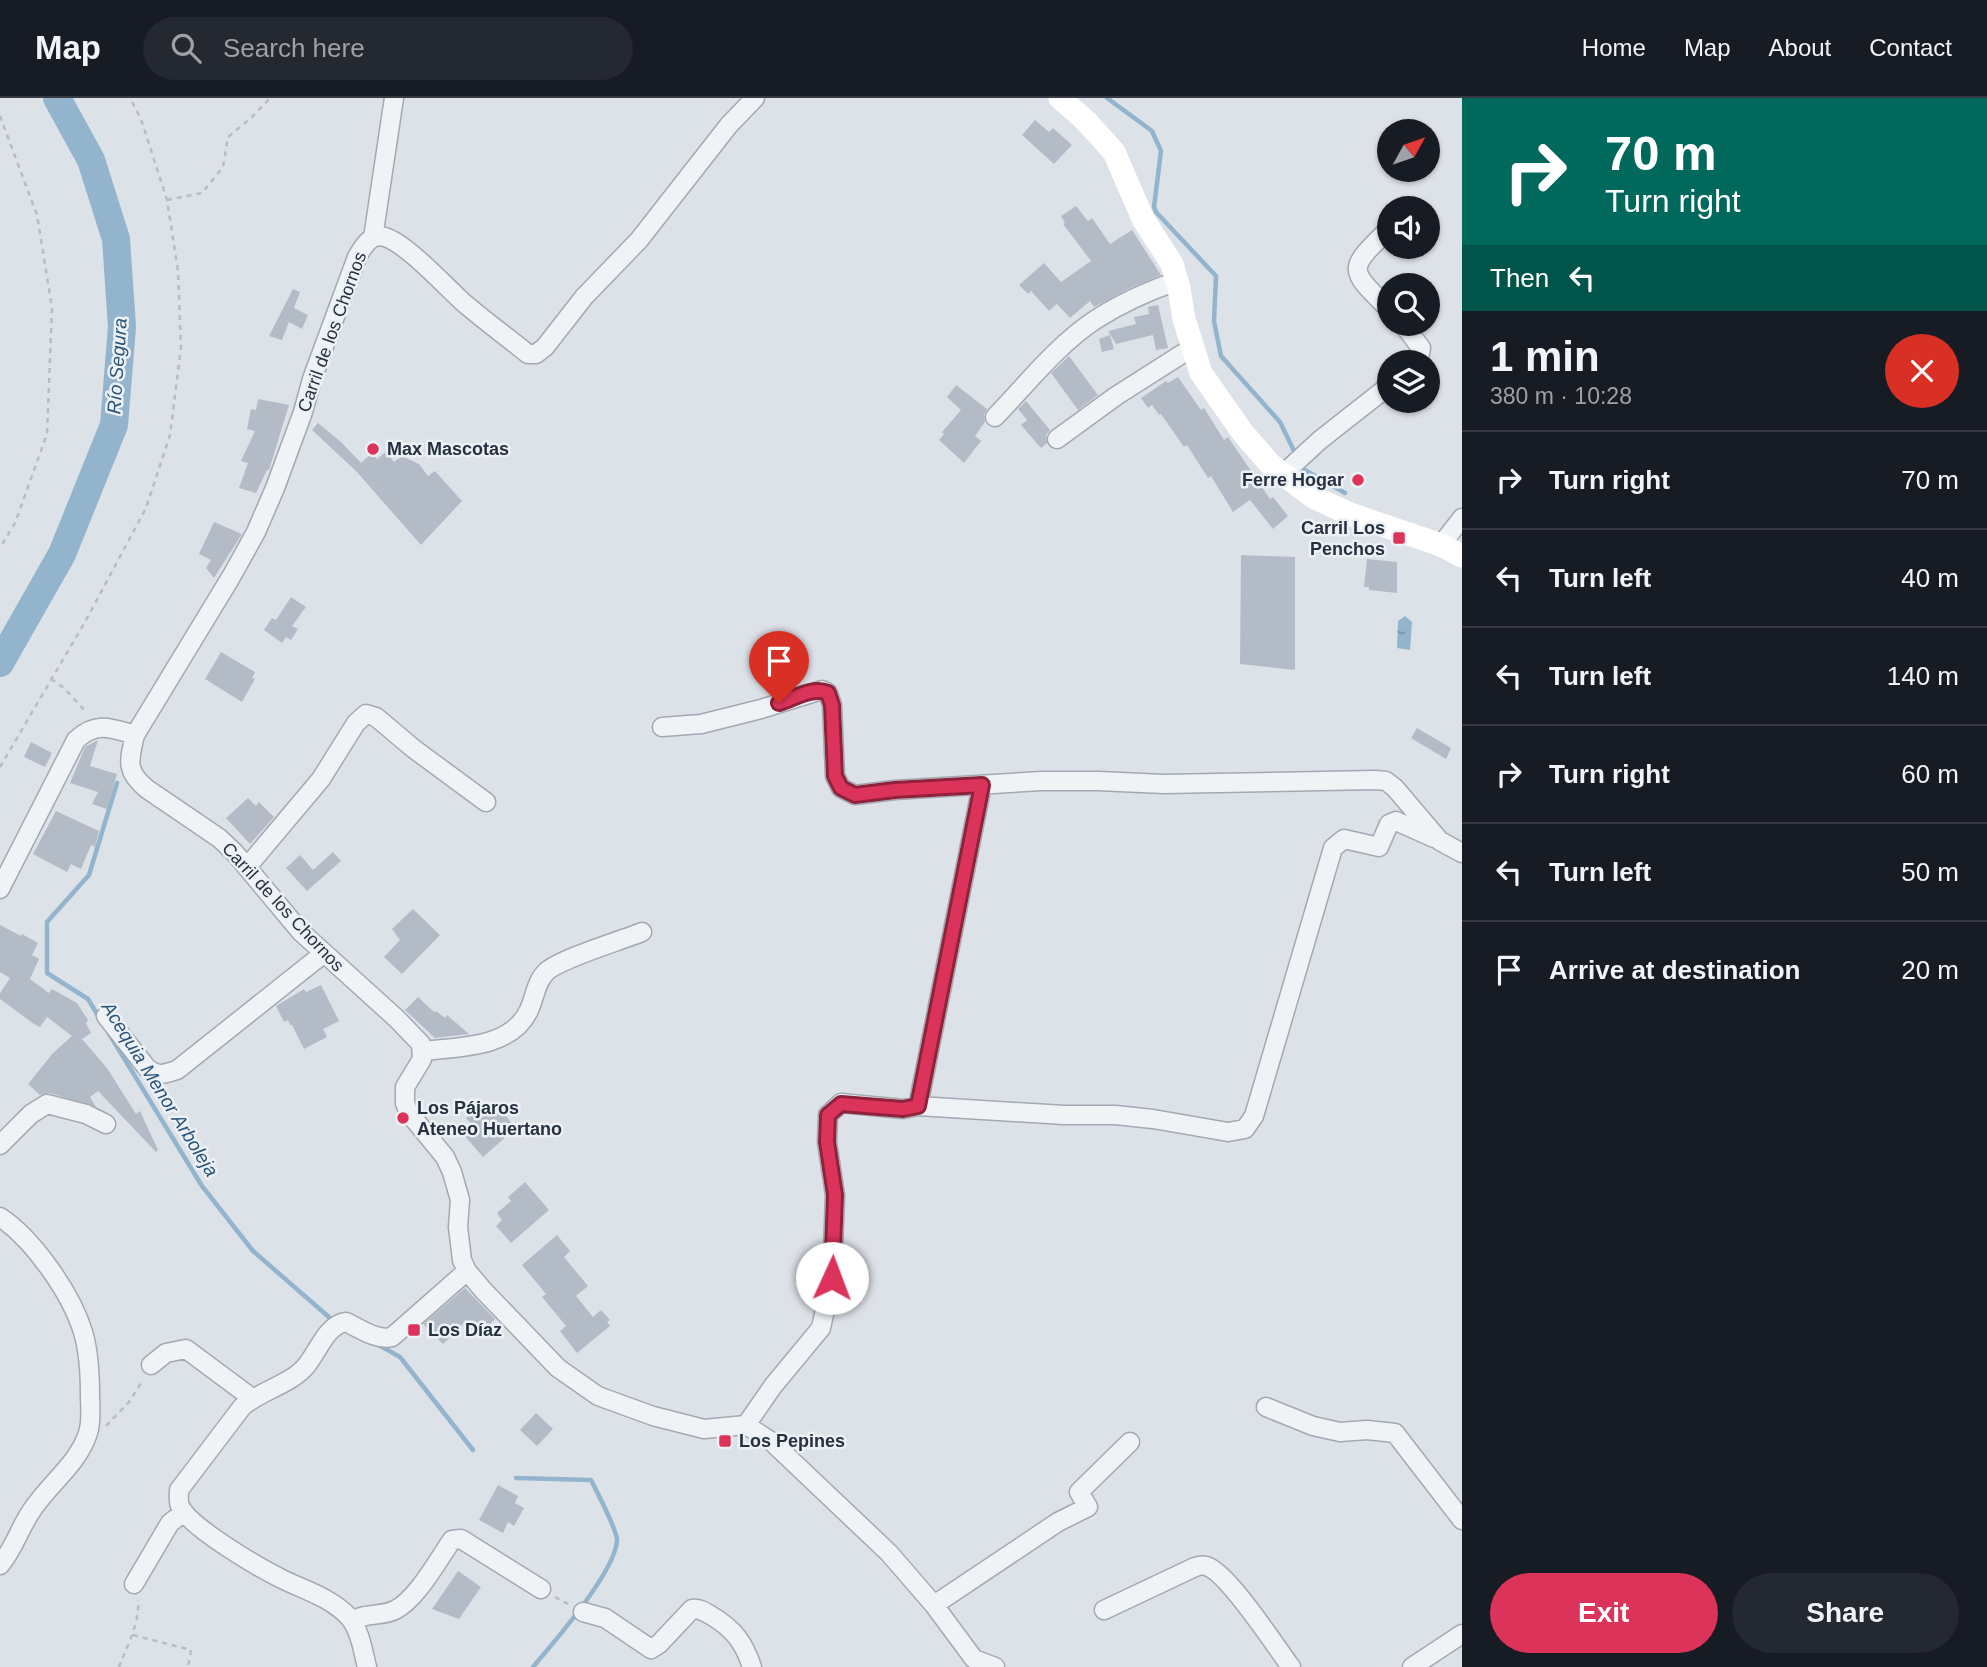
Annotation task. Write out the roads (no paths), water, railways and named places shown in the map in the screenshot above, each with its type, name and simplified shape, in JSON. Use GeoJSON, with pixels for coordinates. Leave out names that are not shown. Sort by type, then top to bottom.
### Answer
{"type":"FeatureCollection","features":[{"type":"Feature","properties":{"kind":"main road"},"geometry":{"type":"LineString","coordinates":[[1060,98],[1086,121],[1114,152],[1143,219],[1162,244],[1172,264],[1184,319],[1201,373],[1243,433],[1270,464],[1293,465],[1313,497],[1350,514],[1452,550]]}},
{"type":"Feature","properties":{"kind":"street"},"geometry":{"type":"LineString","coordinates":[[373,238],[394,98]]}},
{"type":"Feature","properties":{"kind":"street","name":"Carril de los Chornos"},"geometry":{"type":"LineString","coordinates":[[423,1051],[416,1037],[323,954],[219,838],[138,782],[130,764],[135,735],[256,532],[294,437],[312,379],[357,257],[365,244],[373,238],[383,236],[398,244],[528,354],[536,354],[545,347],[584,297],[639,240],[729,125],[755,98]]}},
{"type":"Feature","properties":{"kind":"street"},"geometry":{"type":"LineString","coordinates":[[1377,241],[1359,258],[1357,272],[1360,280],[1377,297]]}},
{"type":"Feature","properties":{"kind":"street"},"geometry":{"type":"LineString","coordinates":[[995,418],[1071,338],[1094,320],[1140,294],[1177,281]]}},
{"type":"Feature","properties":{"kind":"street"},"geometry":{"type":"LineString","coordinates":[[1057,439],[1193,347]]}},
{"type":"Feature","properties":{"kind":"street"},"geometry":{"type":"LineString","coordinates":[[1293,465],[1377,396]]}},
{"type":"Feature","properties":{"kind":"street"},"geometry":{"type":"LineString","coordinates":[[1452,550],[1462,518]]}},
{"type":"Feature","properties":{"kind":"street"},"geometry":{"type":"LineString","coordinates":[[662,727],[701,724],[822,690],[828,693],[832,705],[835,776],[837,783],[847,793],[863,795],[895,790],[1053,781],[1098,780],[1164,784],[1366,779],[1386,781],[1440,841]]}},
{"type":"Feature","properties":{"kind":"street"},"geometry":{"type":"LineString","coordinates":[[247,867],[321,779],[356,723],[366,714],[376,717],[486,802]]}},
{"type":"Feature","properties":{"kind":"street"},"geometry":{"type":"LineString","coordinates":[[0,889],[67,753],[76,740],[86,730],[95,727],[135,735]]}},
{"type":"Feature","properties":{"kind":"street"},"geometry":{"type":"LineString","coordinates":[[918,1106],[982,785]]}},
{"type":"Feature","properties":{"kind":"street"},"geometry":{"type":"LineString","coordinates":[[746,1425],[821,1328],[833,1264],[835,1195],[827,1142],[828,1115],[841,1104],[903,1109],[918,1106],[1064,1115],[1115,1115],[1228,1132],[1245,1129],[1254,1116],[1333,848],[1344,839],[1379,846],[1389,824],[1406,813],[1402,797]]}},
{"type":"Feature","properties":{"kind":"street"},"geometry":{"type":"LineString","coordinates":[[1396,821],[1462,853]]}},
{"type":"Feature","properties":{"kind":"street"},"geometry":{"type":"LineString","coordinates":[[642,932],[551,968],[539,981],[523,1020],[506,1035],[481,1042],[423,1051],[422,1059],[405,1087],[405,1103],[416,1124],[445,1157],[458,1187],[459,1244],[467,1271],[558,1368],[598,1396],[653,1416],[704,1429],[746,1425],[772,1442],[890,1553],[934,1605],[974,1659],[995,1667]]}},
{"type":"Feature","properties":{"kind":"street"},"geometry":{"type":"LineString","coordinates":[[106,1016],[154,1074],[177,1070],[323,954]]}},
{"type":"Feature","properties":{"kind":"street"},"geometry":{"type":"LineString","coordinates":[[0,1144],[31,1114],[47,1104],[86,1114],[106,1124]]}},
{"type":"Feature","properties":{"kind":"street"},"geometry":{"type":"LineString","coordinates":[[0,1217],[17,1229],[36,1249],[58,1283],[83,1332],[90,1387],[89,1429],[86,1439],[69,1466],[34,1507],[0,1565]]}},
{"type":"Feature","properties":{"kind":"street"},"geometry":{"type":"LineString","coordinates":[[367,1667],[352,1621],[320,1595],[249,1561],[191,1521],[179,1504],[179,1490],[242,1407],[252,1398],[296,1375],[339,1324],[346,1322],[385,1339],[392,1337],[467,1271]]}},
{"type":"Feature","properties":{"kind":"street"},"geometry":{"type":"LineString","coordinates":[[151,1364],[166,1353],[186,1349],[252,1398]]}},
{"type":"Feature","properties":{"kind":"street"},"geometry":{"type":"LineString","coordinates":[[1266,1407],[1313,1426],[1340,1432],[1367,1430],[1395,1433],[1462,1520]]}},
{"type":"Feature","properties":{"kind":"street"},"geometry":{"type":"LineString","coordinates":[[934,1605],[1058,1522],[1088,1507],[1079,1492],[1130,1442]]}},
{"type":"Feature","properties":{"kind":"street"},"geometry":{"type":"LineString","coordinates":[[134,1584],[170,1523],[184,1512]]}},
{"type":"Feature","properties":{"kind":"street"},"geometry":{"type":"LineString","coordinates":[[352,1621],[364,1615],[388,1612],[400,1607],[414,1594],[452,1540],[461,1539],[541,1589]]}},
{"type":"Feature","properties":{"kind":"street"},"geometry":{"type":"LineString","coordinates":[[1104,1610],[1195,1567],[1206,1566],[1221,1575],[1234,1590],[1292,1667]]}},
{"type":"Feature","properties":{"kind":"street"},"geometry":{"type":"LineString","coordinates":[[579,1611],[605,1618],[651,1649],[692,1609],[701,1609],[734,1631],[747,1650],[752,1667]]}},
{"type":"Feature","properties":{"kind":"street"},"geometry":{"type":"LineString","coordinates":[[1412,1667],[1462,1634]]}},
{"type":"Feature","properties":{"kind":"street"},"geometry":{"type":"LineString","coordinates":[[956,1667],[974,1659]]}},
{"type":"Feature","properties":{"kind":"water"},"geometry":{"type":"Polygon","coordinates":[[[1405,616],[1412,622],[1410,650],[1397,648],[1398,621],[1405,616]]]}},
{"type":"Feature","properties":{"kind":"waterway","name":"Río Segura"},"geometry":{"type":"LineString","coordinates":[[0,663],[62,554],[114,425],[122,327],[116,239],[91,160],[57,98]]}},
{"type":"Feature","properties":{"kind":"waterway"},"geometry":{"type":"LineString","coordinates":[[1107,98],[1152,131],[1161,151],[1154,207],[1156,212],[1216,276],[1214,321],[1221,356],[1280,422],[1296,455]]}},
{"type":"Feature","properties":{"kind":"waterway"},"geometry":{"type":"LineString","coordinates":[[1300,463],[1303,469],[1345,493]]}},
{"type":"Feature","properties":{"kind":"waterway","name":"Acequia Menor Arboleja"},"geometry":{"type":"LineString","coordinates":[[100,1019],[88,999],[47,973],[47,922],[89,875],[117,783]]}},
{"type":"Feature","properties":{"kind":"waterway","name":"Acequia Menor Arboleja"},"geometry":{"type":"LineString","coordinates":[[108,1032],[202,1186],[253,1251],[330,1318]]}},
{"type":"Feature","properties":{"kind":"waterway","name":"Acequia Menor Arboleja"},"geometry":{"type":"LineString","coordinates":[[377,1344],[400,1357],[473,1450]]}},
{"type":"Feature","properties":{"kind":"waterway","name":"Acequia Menor Arboleja"},"geometry":{"type":"LineString","coordinates":[[516,1478],[591,1480],[617,1540],[614,1553],[596,1587],[533,1667]]}},
{"type":"Feature","properties":{"kind":"place","name":"Max Mascotas"},"geometry":{"type":"Point","coordinates":[373,449]}},
{"type":"Feature","properties":{"kind":"place","name":"Ferre Hogar"},"geometry":{"type":"Point","coordinates":[1358,480]}},
{"type":"Feature","properties":{"kind":"place","name":"Carril Los Penchos"},"geometry":{"type":"Point","coordinates":[1399,538]}},
{"type":"Feature","properties":{"kind":"place","name":"Los Pájaros Ateneo Huertano"},"geometry":{"type":"Point","coordinates":[403,1118]}},
{"type":"Feature","properties":{"kind":"place","name":"Los Díaz"},"geometry":{"type":"Point","coordinates":[414,1330]}},
{"type":"Feature","properties":{"kind":"place","name":"Los Pepines"},"geometry":{"type":"Point","coordinates":[725,1441]}}]}
